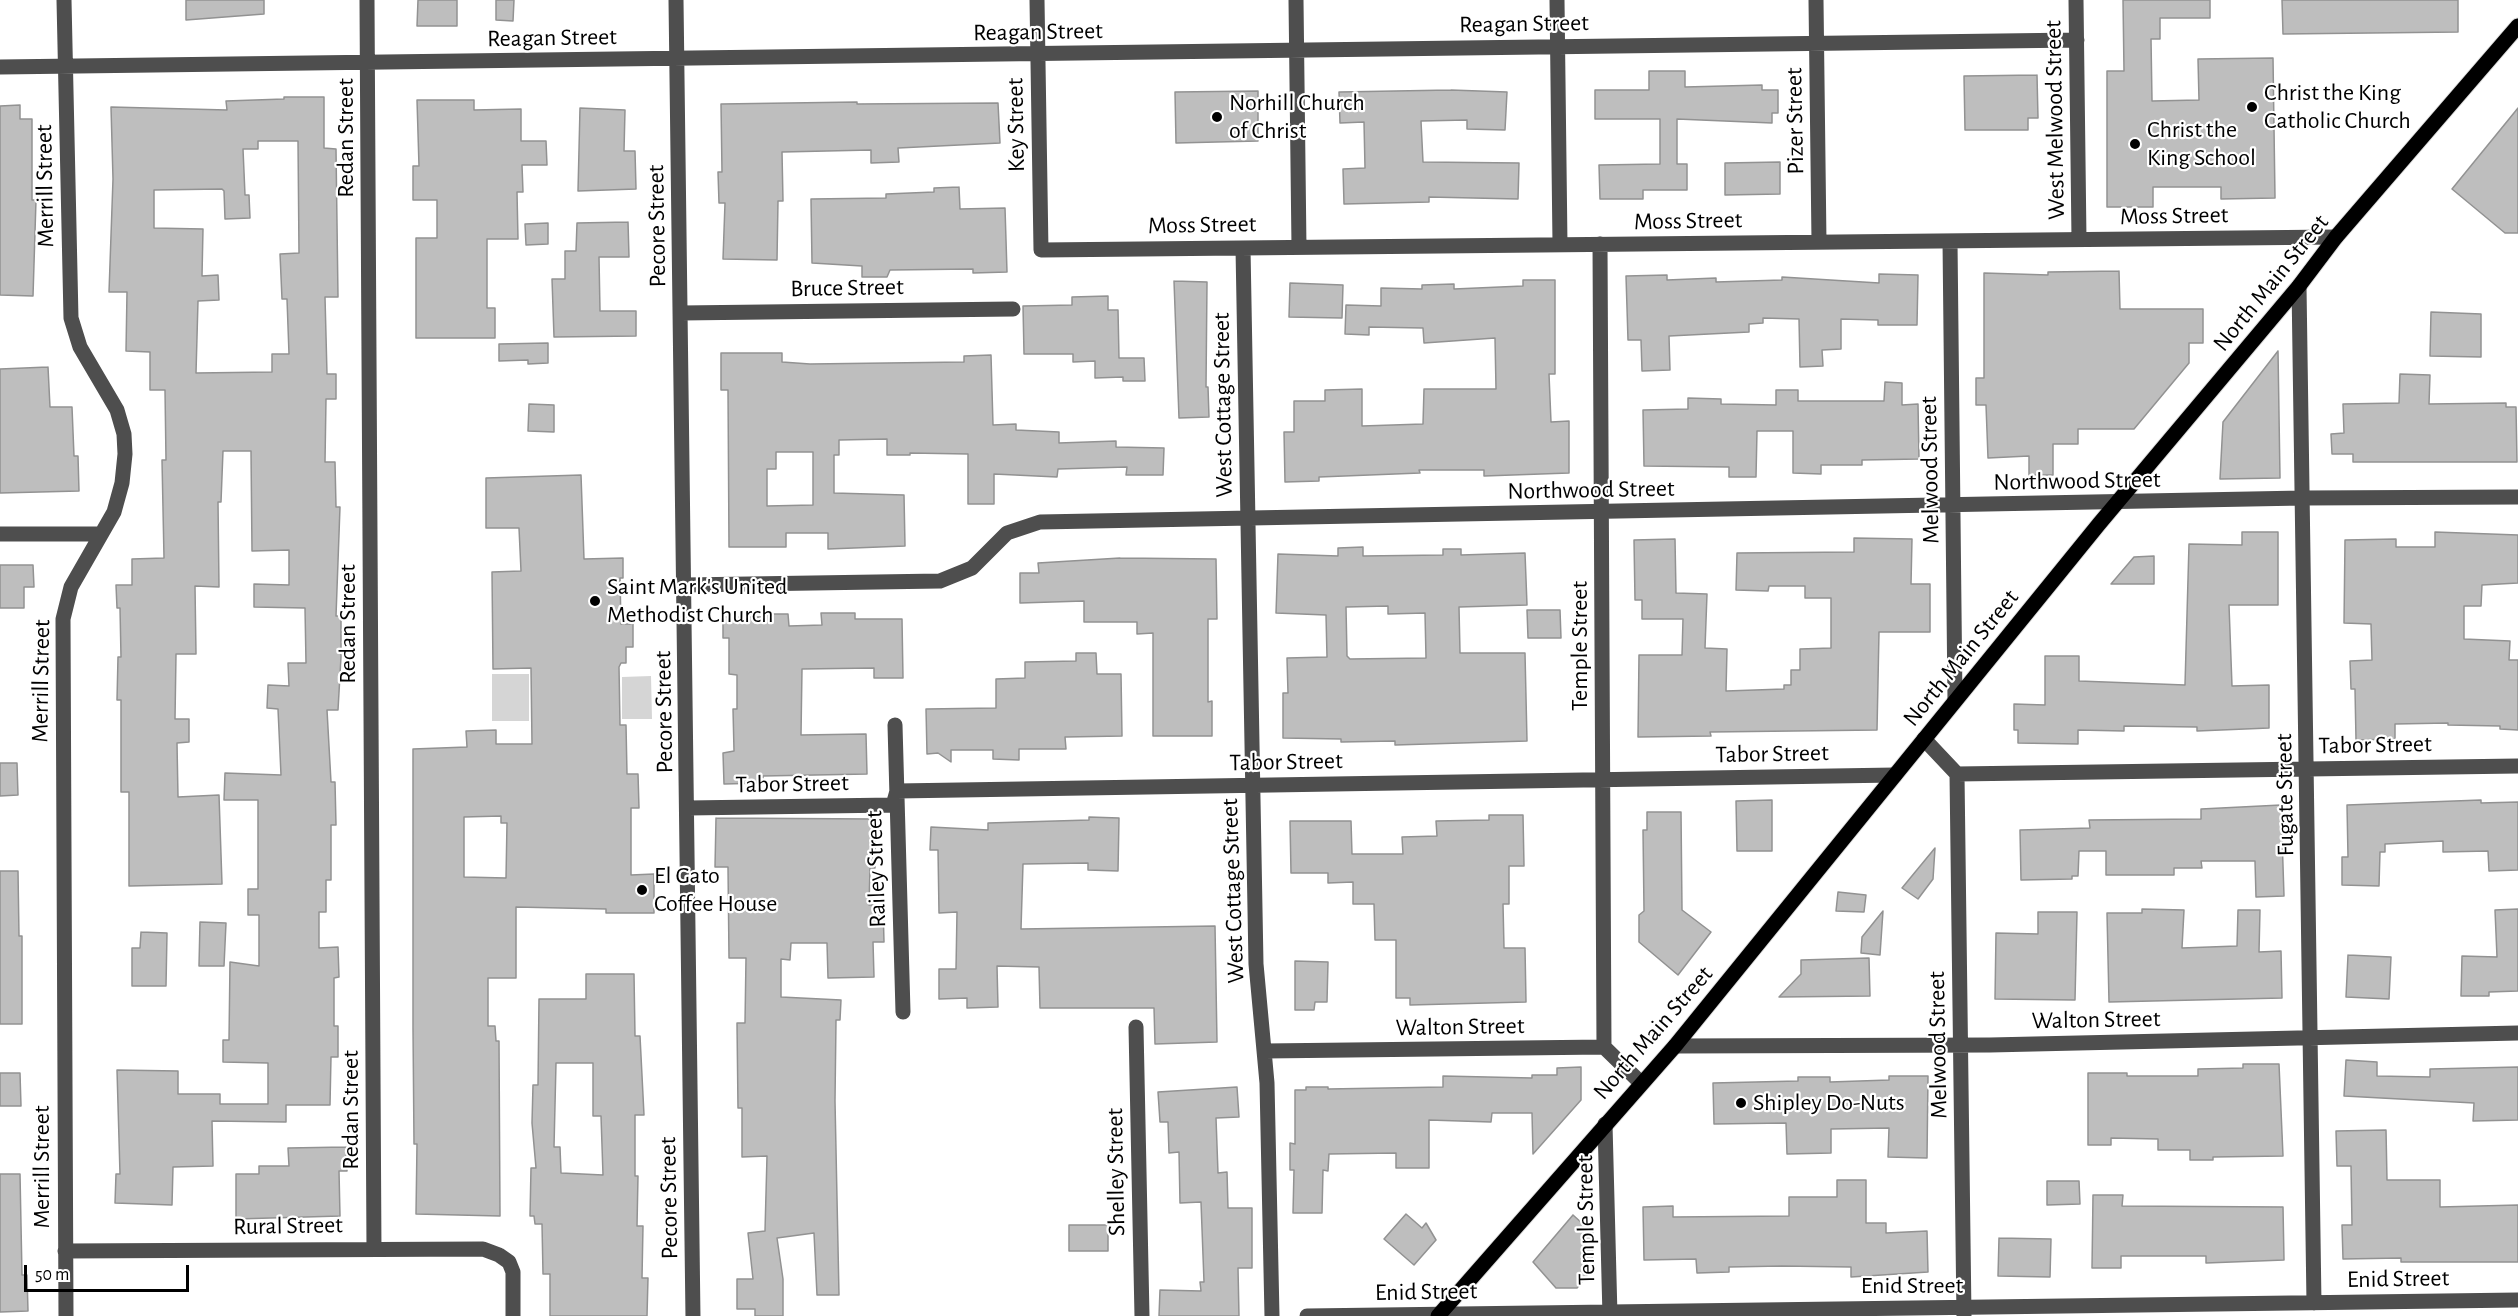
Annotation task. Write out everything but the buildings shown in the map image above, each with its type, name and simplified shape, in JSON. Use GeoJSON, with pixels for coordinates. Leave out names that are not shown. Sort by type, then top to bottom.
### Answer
{"type":"FeatureCollection","features":[{"type":"Feature","properties":{"kind":"main road","name":"North Main Street"},"geometry":{"type":"LineString","coordinates":[[1439,1315],[1675,1046],[1955,700],[2299,286],[2336,237],[2518,27]]}},
{"type":"Feature","properties":{"kind":"street","name":"Merrill Street"},"geometry":{"type":"LineString","coordinates":[[64,0],[71,318],[80,347],[117,410],[124,434],[125,469],[114,512],[71,587],[63,619],[66,1316]]}},
{"type":"Feature","properties":{"kind":"street","name":"Redan Street"},"geometry":{"type":"LineString","coordinates":[[367,0],[374,1248]]}},
{"type":"Feature","properties":{"kind":"street","name":"Pecore Street"},"geometry":{"type":"LineString","coordinates":[[676,0],[693,1316]]}},
{"type":"Feature","properties":{"kind":"street","name":"Key Street"},"geometry":{"type":"LineString","coordinates":[[1037,0],[1041,250]]}},
{"type":"Feature","properties":{"kind":"street"},"geometry":{"type":"LineString","coordinates":[[1296,0],[1299,247]]}},
{"type":"Feature","properties":{"kind":"street"},"geometry":{"type":"LineString","coordinates":[[1557,0],[1560,244]]}},
{"type":"Feature","properties":{"kind":"street","name":"Pizer Street"},"geometry":{"type":"LineString","coordinates":[[1816,0],[1819,242]]}},
{"type":"Feature","properties":{"kind":"street","name":"West Melwood Street"},"geometry":{"type":"LineString","coordinates":[[2076,0],[2079,239]]}},
{"type":"Feature","properties":{"kind":"street","name":"Reagan Street"},"geometry":{"type":"LineString","coordinates":[[0,67],[2077,40]]}},
{"type":"Feature","properties":{"kind":"street","name":"Moss Street"},"geometry":{"type":"LineString","coordinates":[[1041,250],[2336,237]]}},
{"type":"Feature","properties":{"kind":"street","name":"Melwood Street"},"geometry":{"type":"LineString","coordinates":[[1950,241],[1955,700]]}},
{"type":"Feature","properties":{"kind":"street","name":"Temple Street"},"geometry":{"type":"LineString","coordinates":[[1600,244],[1604,1047]]}},
{"type":"Feature","properties":{"kind":"street","name":"West Cottage Street"},"geometry":{"type":"LineString","coordinates":[[1243,248],[1256,964],[1265,1052],[1272,1316]]}},
{"type":"Feature","properties":{"kind":"street","name":"Fugate Street"},"geometry":{"type":"LineString","coordinates":[[2299,286],[2314,1303]]}},
{"type":"Feature","properties":{"kind":"street","name":"Bruce Street"},"geometry":{"type":"LineString","coordinates":[[681,313],[1013,309]]}},
{"type":"Feature","properties":{"kind":"street","name":"Northwood Street"},"geometry":{"type":"LineString","coordinates":[[685,585],[940,581],[972,568],[1007,533],[1040,522],[2303,498],[2518,497]]}},
{"type":"Feature","properties":{"kind":"street"},"geometry":{"type":"LineString","coordinates":[[0,534],[101,534]]}},
{"type":"Feature","properties":{"kind":"street","name":"Railey Street"},"geometry":{"type":"LineString","coordinates":[[895,725],[903,1012]]}},
{"type":"Feature","properties":{"kind":"street"},"geometry":{"type":"LineString","coordinates":[[1924,739],[1957,774]]}},
{"type":"Feature","properties":{"kind":"street","name":"Tabor Street"},"geometry":{"type":"LineString","coordinates":[[1957,774],[2518,766]]}},
{"type":"Feature","properties":{"kind":"street","name":"Melwood Street"},"geometry":{"type":"LineString","coordinates":[[1957,774],[1964,1312]]}},
{"type":"Feature","properties":{"kind":"street","name":"Tabor Street"},"geometry":{"type":"LineString","coordinates":[[688,808],[892,805],[897,791],[1895,775]]}},
{"type":"Feature","properties":{"kind":"street","name":"Shelley Street"},"geometry":{"type":"LineString","coordinates":[[1136,1027],[1142,1316]]}},
{"type":"Feature","properties":{"kind":"street","name":"Walton Street"},"geometry":{"type":"LineString","coordinates":[[1675,1046],[1960,1045],[2518,1033]]}},
{"type":"Feature","properties":{"kind":"street"},"geometry":{"type":"LineString","coordinates":[[1604,1047],[1641,1083]]}},
{"type":"Feature","properties":{"kind":"street","name":"Walton Street"},"geometry":{"type":"LineString","coordinates":[[1265,1052],[1604,1047]]}},
{"type":"Feature","properties":{"kind":"street","name":"Temple Street"},"geometry":{"type":"LineString","coordinates":[[1605,1124],[1610,1314]]}},
{"type":"Feature","properties":{"kind":"street","name":"Rural Street"},"geometry":{"type":"LineString","coordinates":[[65,1251],[483,1249],[499,1254],[508,1262],[513,1272],[513,1316]]}},
{"type":"Feature","properties":{"kind":"street","name":"Enid Street"},"geometry":{"type":"LineString","coordinates":[[1307,1316],[1964,1312],[2518,1300]]}},
{"type":"Feature","properties":{"kind":"shaded area"},"geometry":{"type":"Polygon","coordinates":[[[492,674],[529,674],[529,721],[492,721],[492,674]]]}},
{"type":"Feature","properties":{"kind":"shaded area"},"geometry":{"type":"Polygon","coordinates":[[[651,676],[652,719],[622,719],[622,677],[651,676]]]}},
{"type":"Feature","properties":{"kind":"place","name":"Christ the King Catholic Church"},"geometry":{"type":"Point","coordinates":[2252,107]}},
{"type":"Feature","properties":{"kind":"place","name":"Norhill Church of Christ"},"geometry":{"type":"Point","coordinates":[1217,117]}},
{"type":"Feature","properties":{"kind":"place","name":"Christ the King School"},"geometry":{"type":"Point","coordinates":[2135,144]}},
{"type":"Feature","properties":{"kind":"place","name":"Saint Mark's United Methodist Church"},"geometry":{"type":"Point","coordinates":[595,601]}},
{"type":"Feature","properties":{"kind":"place","name":"El Gato Coffee House"},"geometry":{"type":"Point","coordinates":[642,890]}},
{"type":"Feature","properties":{"kind":"place","name":"Shipley Do-Nuts"},"geometry":{"type":"Point","coordinates":[1741,1103]}}]}
